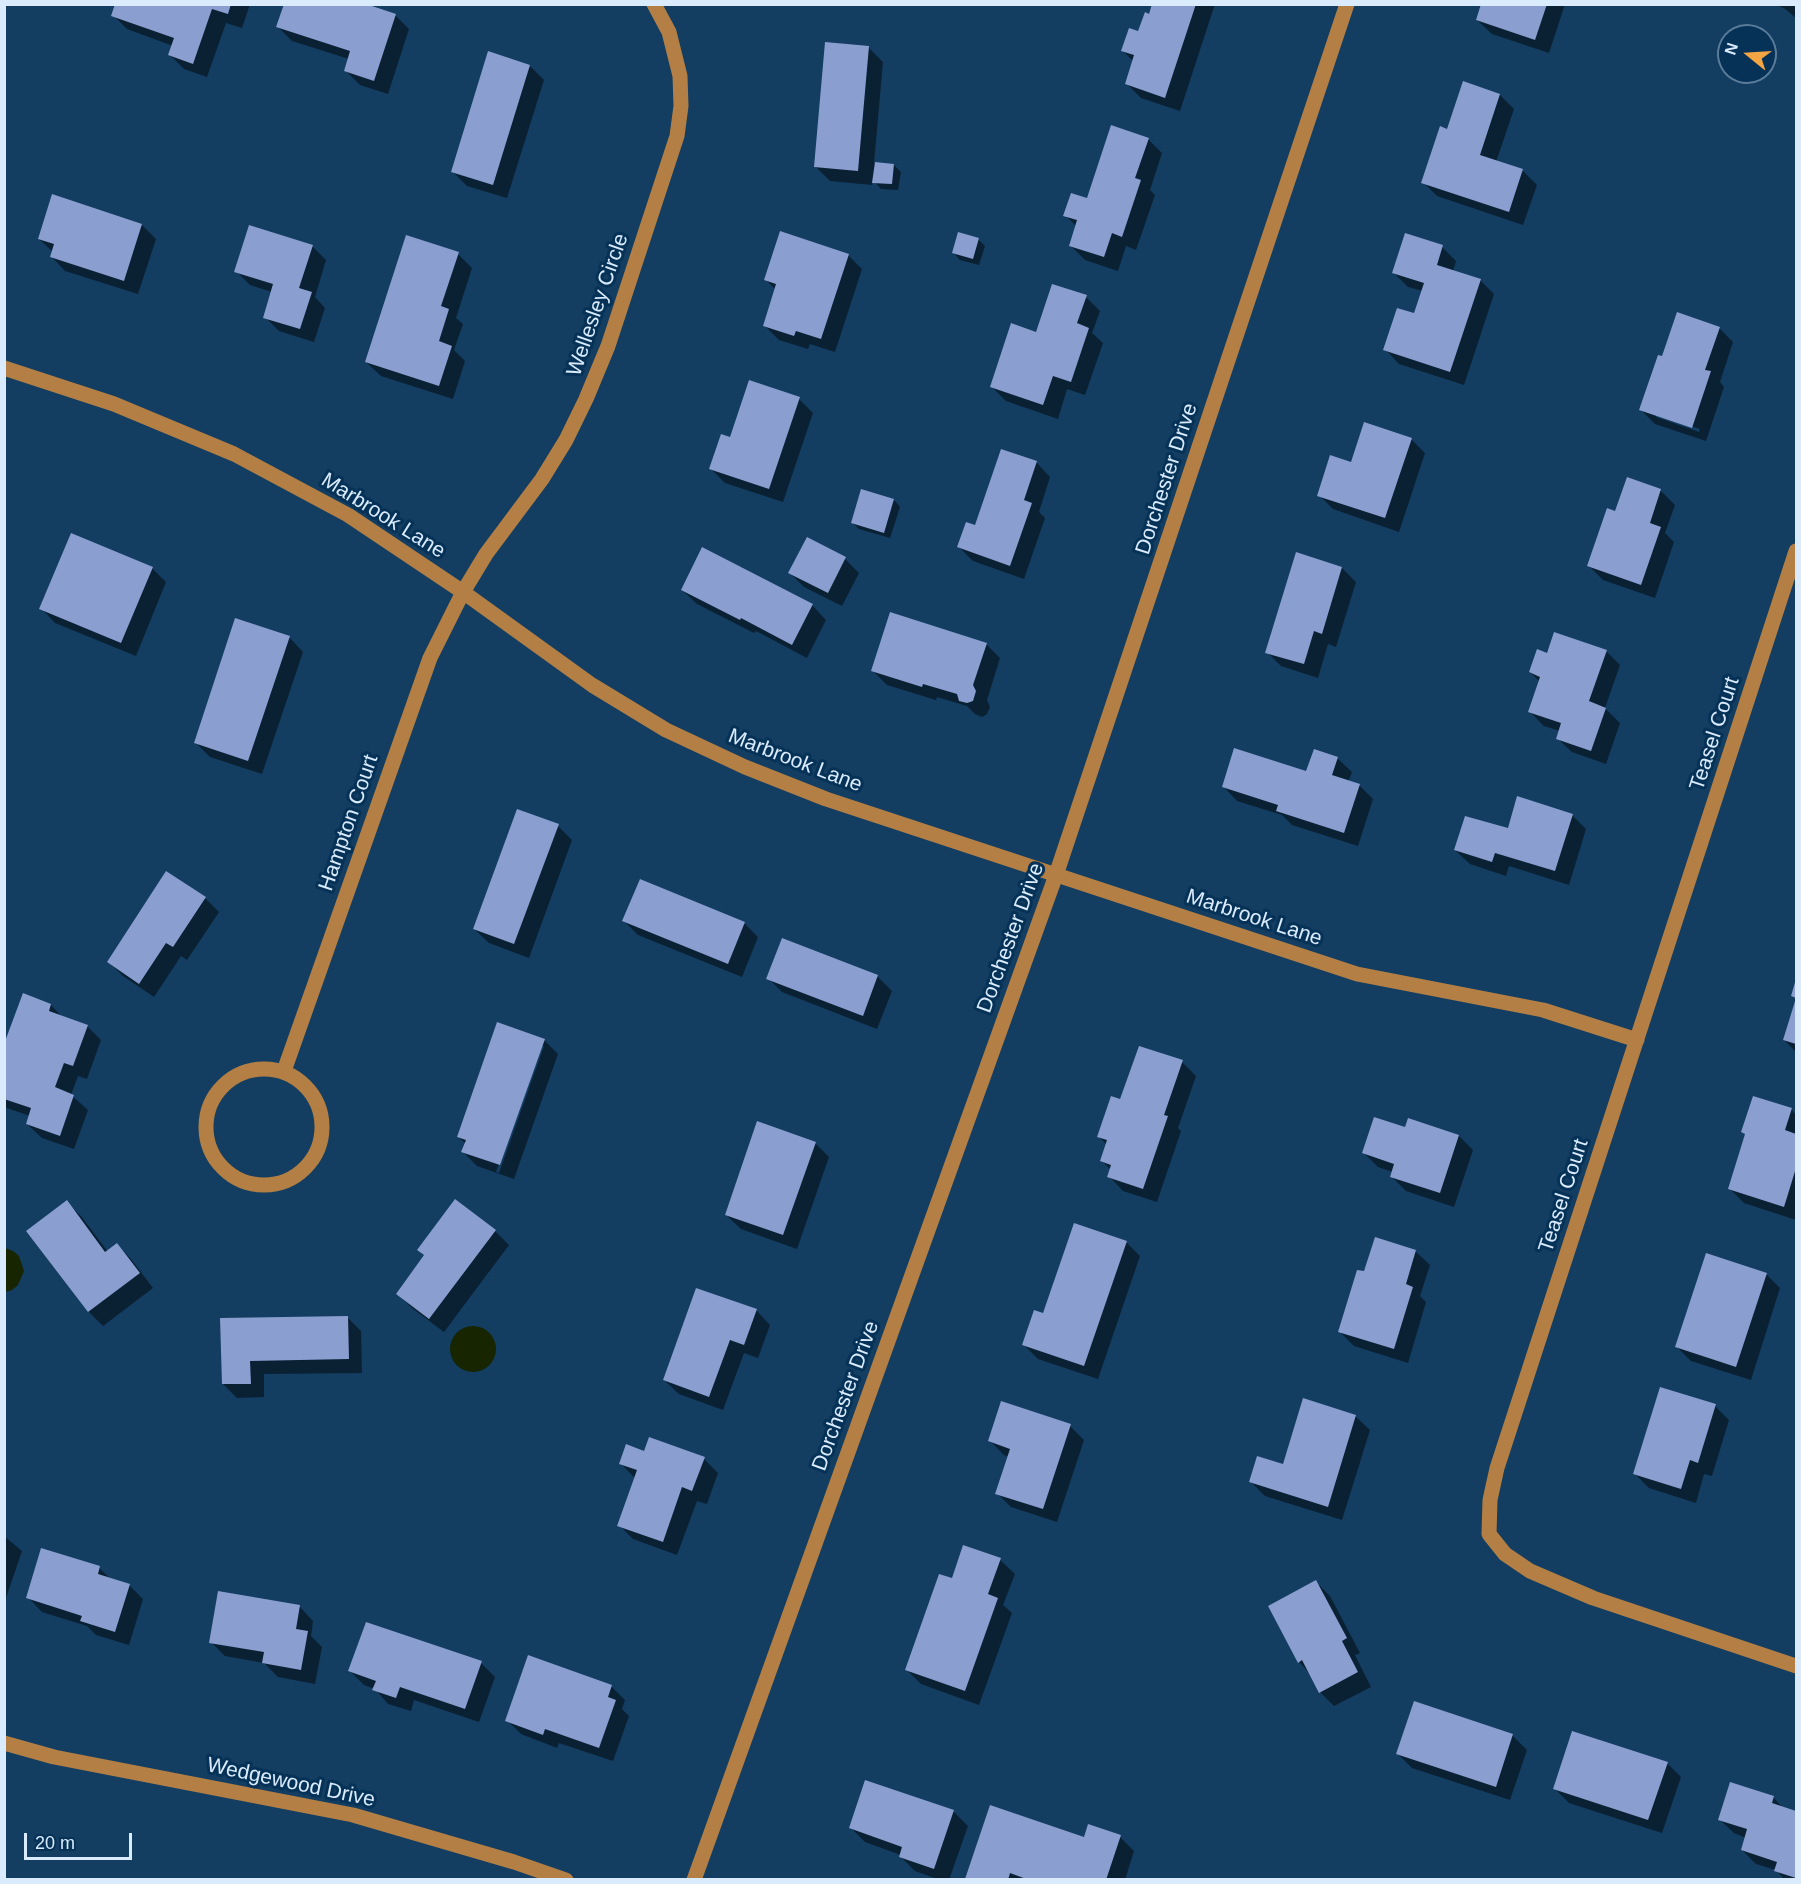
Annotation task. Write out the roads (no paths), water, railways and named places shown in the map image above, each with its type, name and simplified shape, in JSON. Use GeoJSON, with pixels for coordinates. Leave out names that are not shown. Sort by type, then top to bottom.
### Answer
{"type":"FeatureCollection","features":[{"type":"Feature","properties":{"kind":"street","name":"Wellesley Circle"},"geometry":{"type":"LineString","coordinates":[[463,592],[486,554],[542,479],[566,440],[586,399],[608,346],[666,169],[678,126],[681,106],[680,76],[669,32],[654,4]]}},
{"type":"Feature","properties":{"kind":"street","name":"Dorchester Drive"},"geometry":{"type":"LineString","coordinates":[[694,1880],[1056,875],[1347,4]]}},
{"type":"Feature","properties":{"kind":"street","name":"Marbrook Lane"},"geometry":{"type":"LineString","coordinates":[[4,368],[114,404],[234,454],[348,515],[463,592],[592,685],[666,729],[735,763],[826,799],[1357,974],[1543,1010],[1637,1040]]}},
{"type":"Feature","properties":{"kind":"street","name":"Teasel Court"},"geometry":{"type":"LineString","coordinates":[[1797,552],[1497,1468],[1490,1500],[1489,1534],[1504,1554],[1530,1571],[1582,1594],[1797,1666]]}},
{"type":"Feature","properties":{"kind":"street","name":"Hampton Court"},"geometry":{"type":"LineString","coordinates":[[284,1071],[430,658],[463,592]]}},
{"type":"Feature","properties":{"kind":"street"},"geometry":{"type":"LineString","coordinates":[[264,1068],[284,1071],[300,1081],[313,1095],[321,1112],[322,1131],[318,1150],[307,1166],[292,1178],[274,1184],[255,1184],[237,1178],[222,1166],[211,1150],[206,1132],[208,1112],[216,1095],[229,1081],[246,1071],[264,1068]]}},
{"type":"Feature","properties":{"kind":"street","name":"Wedgewood Drive"},"geometry":{"type":"LineString","coordinates":[[4,1743],[54,1757],[353,1815],[514,1862],[566,1880]]}}]}
